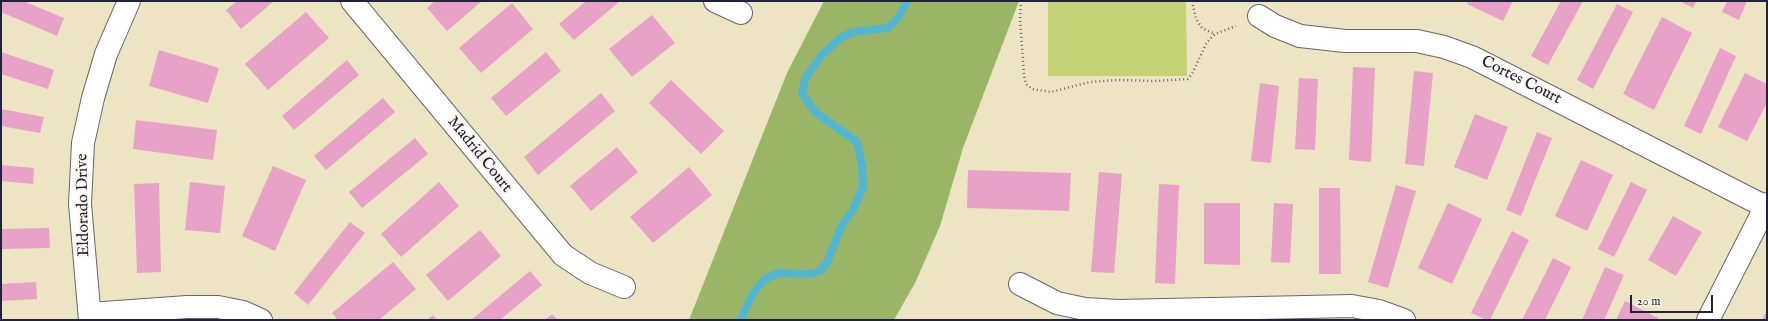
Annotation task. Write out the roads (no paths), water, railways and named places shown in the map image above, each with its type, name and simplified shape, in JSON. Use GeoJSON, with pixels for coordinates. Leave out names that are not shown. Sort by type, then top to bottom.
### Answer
{"type":"FeatureCollection","features":[{"type":"Feature","properties":{"kind":"street","name":"Eldorado Drive"},"geometry":{"type":"LineString","coordinates":[[90,317],[83,253],[80,204],[83,143],[93,98],[106,54],[130,1]]}},
{"type":"Feature","properties":{"kind":"street","name":"Madrid Court"},"geometry":{"type":"LineString","coordinates":[[352,1],[563,256],[590,272],[624,287]]}},
{"type":"Feature","properties":{"kind":"street"},"geometry":{"type":"LineString","coordinates":[[716,1],[741,13]]}},
{"type":"Feature","properties":{"kind":"street","name":"Cortes Court"},"geometry":{"type":"LineString","coordinates":[[1259,16],[1275,26],[1300,36],[1345,41],[1417,41],[1444,47],[1472,57],[1766,206]]}},
{"type":"Feature","properties":{"kind":"street"},"geometry":{"type":"LineString","coordinates":[[1708,320],[1766,206]]}},
{"type":"Feature","properties":{"kind":"street"},"geometry":{"type":"LineString","coordinates":[[1020,284],[1057,304],[1085,309],[1118,310],[1352,306],[1379,311],[1404,320]]}},
{"type":"Feature","properties":{"kind":"street"},"geometry":{"type":"LineString","coordinates":[[90,317],[187,307],[218,308],[242,312],[261,320]]}},
{"type":"Feature","properties":{"kind":"waterway"},"geometry":{"type":"LineString","coordinates":[[740,320],[754,292],[765,279],[778,273],[809,274],[820,271],[827,263],[842,225],[853,210],[863,187],[862,165],[857,142],[815,112],[802,93],[805,79],[821,56],[840,38],[853,32],[888,28],[898,18],[907,1]]}}]}
